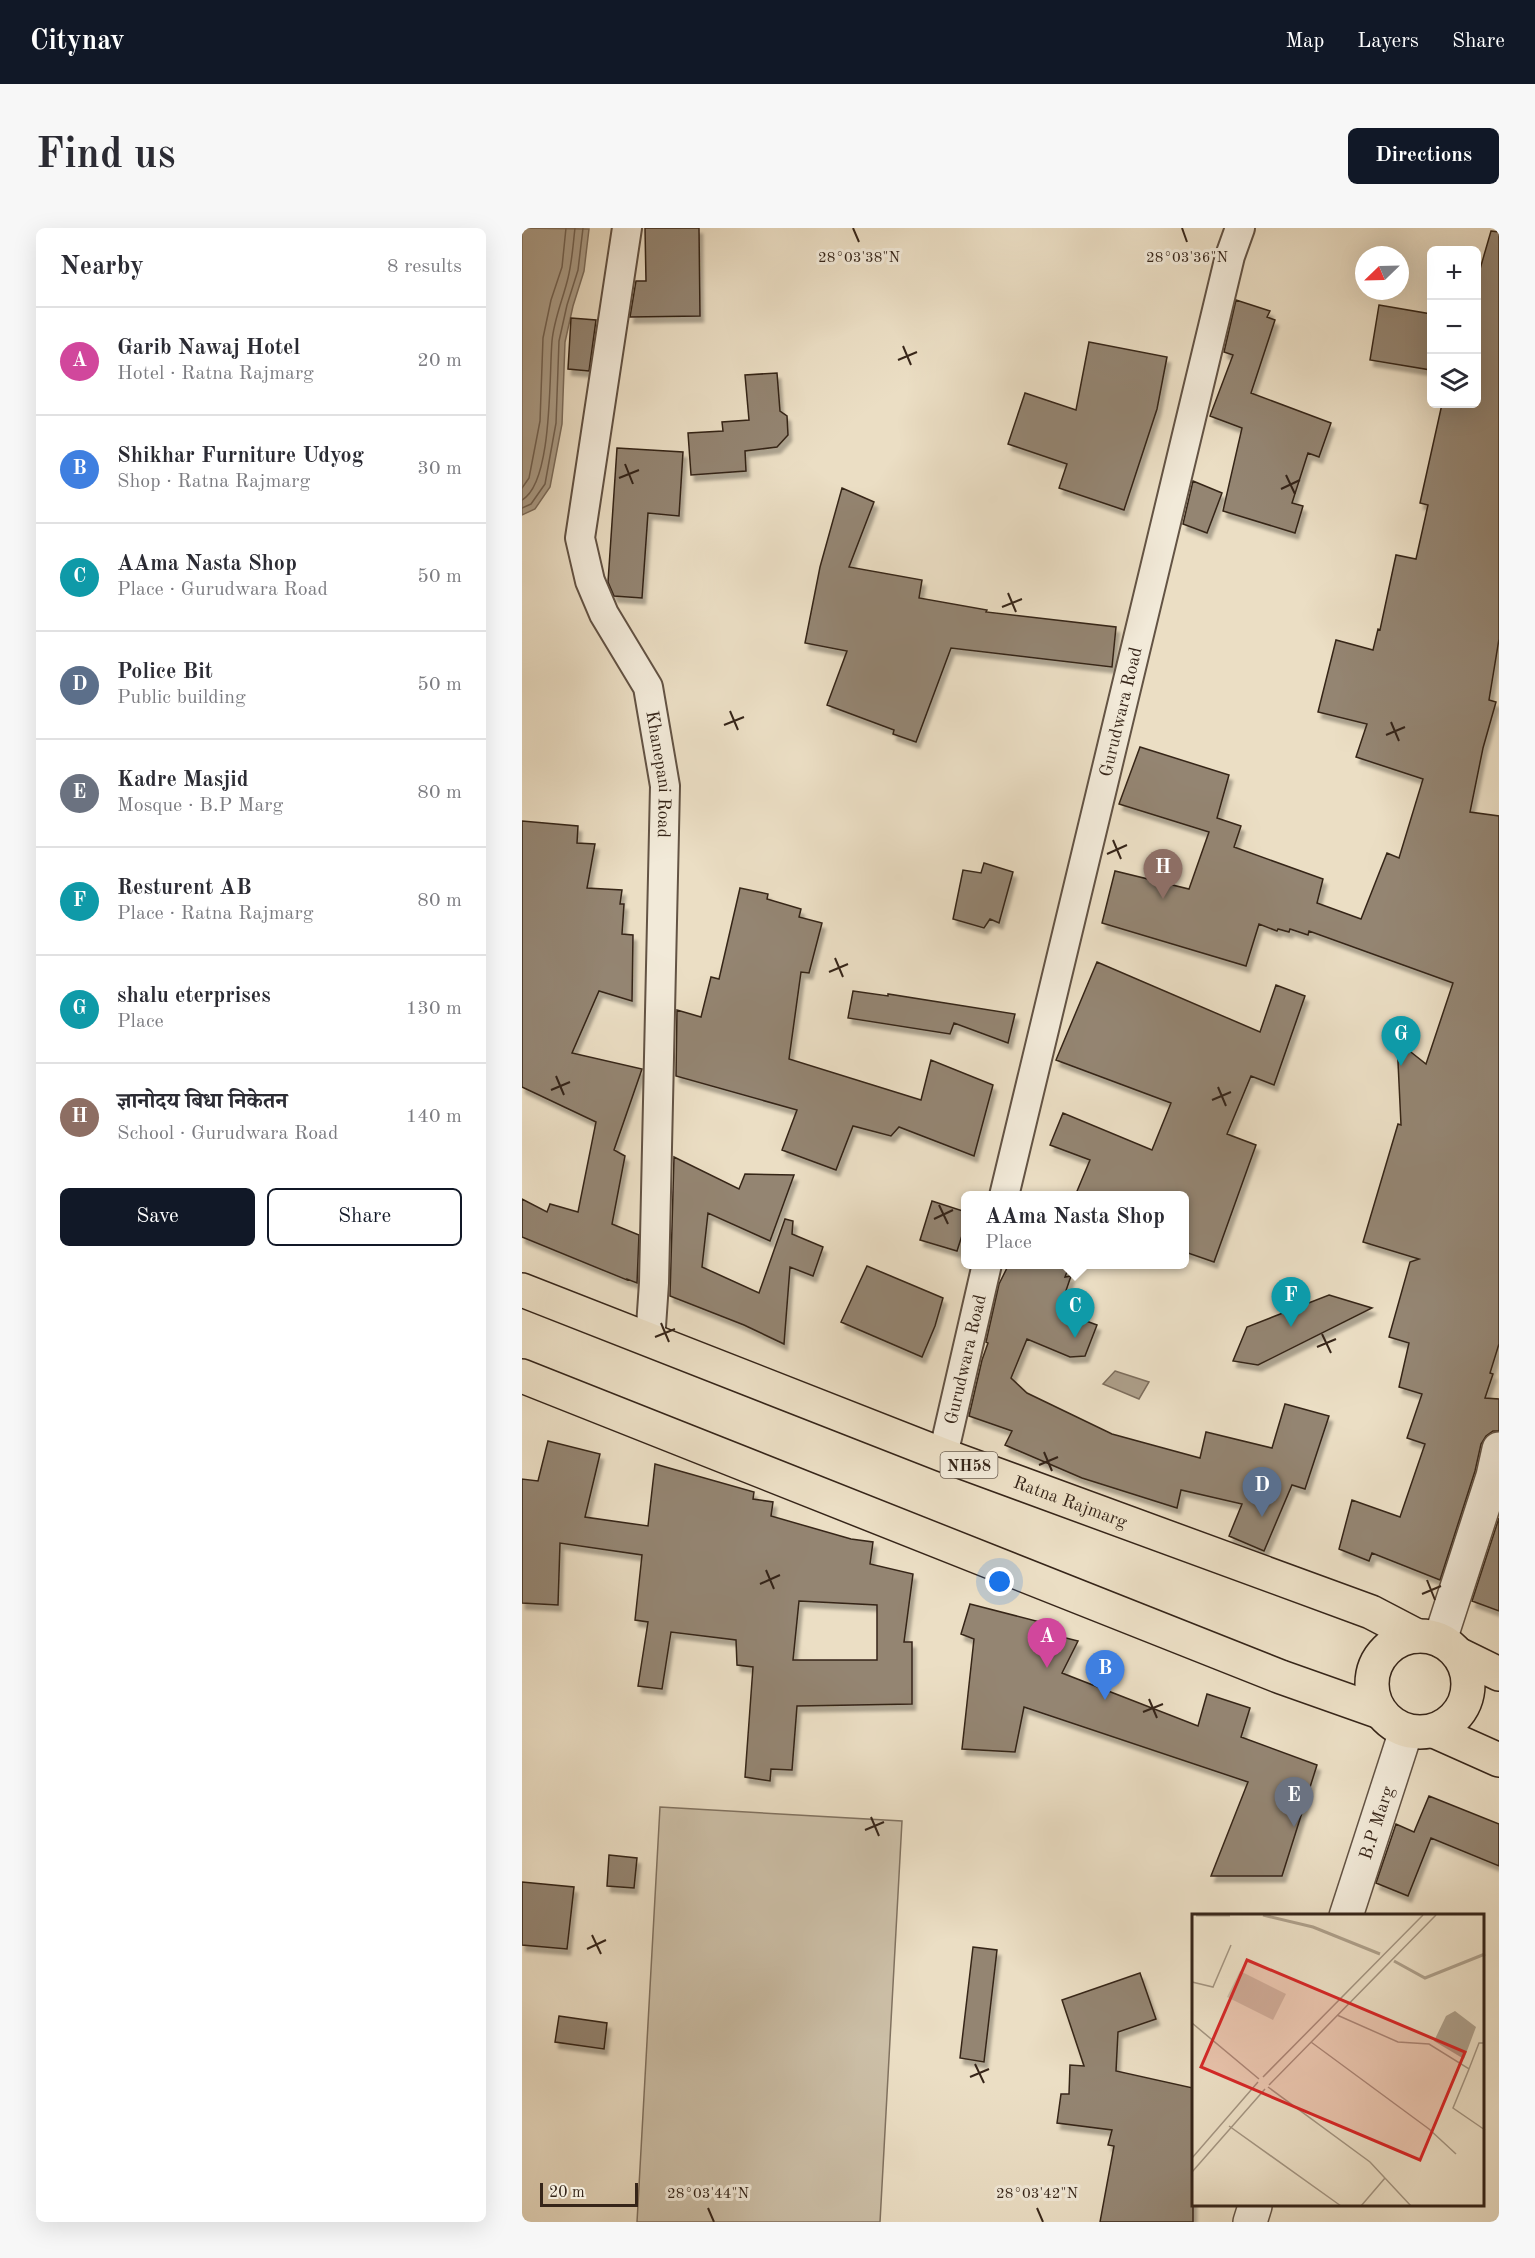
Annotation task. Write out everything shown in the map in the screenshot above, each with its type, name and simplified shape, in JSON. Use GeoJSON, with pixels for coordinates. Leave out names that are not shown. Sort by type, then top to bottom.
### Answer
{"type":"FeatureCollection","features":[{"type":"Feature","properties":{"kind":"highway","name":"Ratna Rajmarg"},"geometry":{"type":"LineString","coordinates":[[522,1290],[943,1455],[1371,1612],[1499,1674]]}},
{"type":"Feature","properties":{"kind":"highway"},"geometry":{"type":"LineString","coordinates":[[522,1376],[1281,1677],[1499,1760]]}},
{"type":"Feature","properties":{"kind":"highway"},"geometry":{"type":"LineString","coordinates":[[1395,1642],[1438,1643],[1468,1675],[1467,1698],[1456,1717],[1406,1725],[1373,1695],[1372,1676],[1379,1658],[1395,1642]]}},
{"type":"Feature","properties":{"kind":"street","name":"Khanepani Road"},"geometry":{"type":"LineString","coordinates":[[627,228],[580,538],[590,581],[604,614],[648,687],[665,786],[654,1283],[650,1341]]}},
{"type":"Feature","properties":{"kind":"street","name":"Gurudwara Road"},"geometry":{"type":"LineString","coordinates":[[1005,1191],[1224,279],[1240,228]]}},
{"type":"Feature","properties":{"kind":"street","name":"Gurudwara Road"},"geometry":{"type":"LineString","coordinates":[[943,1455],[986,1269]]}},
{"type":"Feature","properties":{"kind":"street"},"geometry":{"type":"LineString","coordinates":[[1438,1643],[1493,1476],[1499,1449]]}},
{"type":"Feature","properties":{"kind":"street","name":"B.P Marg"},"geometry":{"type":"LineString","coordinates":[[1347,1914],[1406,1725]]}},
{"type":"Feature","properties":{"kind":"street"},"geometry":{"type":"LineString","coordinates":[[1250,2222],[1254,2207]]}},
{"type":"Feature","properties":{"kind":"shaded area"},"geometry":{"type":"Polygon","coordinates":[[[660,1807],[902,1821],[880,2222],[637,2222],[660,1807]]]}},
{"type":"Feature","properties":{"kind":"water"},"geometry":{"type":"Polygon","coordinates":[[[522,228],[589,229],[584,271],[565,342],[562,424],[550,487],[535,509],[522,515],[522,228]]]}},
{"type":"Feature","properties":{"kind":"water"},"geometry":{"type":"Polygon","coordinates":[[[1115,1371],[1149,1382],[1139,1399],[1103,1384],[1115,1371]]]}},
{"type":"Feature","properties":{"kind":"building"},"geometry":{"type":"Polygon","coordinates":[[[645,228],[699,228],[700,316],[630,317],[636,281],[646,281],[645,228]]]}},
{"type":"Feature","properties":{"kind":"building"},"geometry":{"type":"Polygon","coordinates":[[[1491,231],[1499,232],[1499,639],[1489,700],[1496,702],[1483,748],[1470,812],[1499,816],[1499,1344],[1485,1398],[1499,1399],[1499,1431],[1493,1431],[1486,1436],[1481,1444],[1475,1471],[1440,1580],[1372,1553],[1369,1561],[1339,1549],[1352,1500],[1400,1517],[1425,1444],[1407,1438],[1422,1394],[1399,1387],[1409,1343],[1389,1337],[1410,1262],[1419,1259],[1363,1242],[1398,1124],[1401,1125],[1397,1041],[1426,1064],[1453,983],[1309,931],[1308,935],[1290,929],[1289,932],[1278,929],[1277,931],[1259,924],[1246,966],[1102,923],[1115,871],[1189,889],[1209,832],[1119,804],[1140,747],[1229,775],[1217,818],[1241,826],[1234,847],[1323,879],[1317,903],[1361,919],[1387,853],[1399,858],[1423,779],[1356,757],[1367,724],[1318,712],[1336,640],[1373,650],[1378,629],[1380,630],[1396,555],[1416,559],[1428,505],[1420,503],[1441,408],[1481,408],[1481,266],[1491,231]]]}},
{"type":"Feature","properties":{"kind":"building"},"geometry":{"type":"Polygon","coordinates":[[[1236,300],[1270,311],[1267,317],[1275,320],[1251,393],[1331,423],[1319,457],[1308,453],[1292,503],[1303,506],[1295,533],[1223,511],[1242,428],[1210,416],[1233,355],[1224,352],[1236,300]]]}},
{"type":"Feature","properties":{"kind":"building"},"geometry":{"type":"Polygon","coordinates":[[[1379,305],[1427,313],[1427,369],[1370,360],[1379,305]]]}},
{"type":"Feature","properties":{"kind":"building"},"geometry":{"type":"Polygon","coordinates":[[[571,318],[596,320],[589,371],[568,369],[571,318]]]}},
{"type":"Feature","properties":{"kind":"building"},"geometry":{"type":"Polygon","coordinates":[[[1089,342],[1167,357],[1157,409],[1124,510],[1059,488],[1067,464],[1008,444],[1025,393],[1076,410],[1089,342]]]}},
{"type":"Feature","properties":{"kind":"building"},"geometry":{"type":"Polygon","coordinates":[[[777,373],[780,411],[787,416],[788,435],[777,447],[745,451],[746,471],[691,475],[688,433],[723,431],[722,422],[749,420],[745,375],[777,373]]]}},
{"type":"Feature","properties":{"kind":"building"},"geometry":{"type":"Polygon","coordinates":[[[617,448],[683,452],[679,516],[648,513],[642,598],[614,596],[608,582],[617,448]]]}},
{"type":"Feature","properties":{"kind":"building"},"geometry":{"type":"Polygon","coordinates":[[[1193,481],[1222,493],[1207,533],[1183,524],[1193,481]]]}},
{"type":"Feature","properties":{"kind":"building"},"geometry":{"type":"Polygon","coordinates":[[[842,488],[874,502],[849,567],[922,580],[919,598],[987,610],[986,612],[1116,627],[1112,667],[951,648],[916,742],[893,734],[894,730],[827,705],[847,651],[805,643],[820,567],[842,488]]]}},
{"type":"Feature","properties":{"kind":"building"},"geometry":{"type":"Polygon","coordinates":[[[522,821],[578,826],[577,843],[595,844],[587,888],[622,890],[620,904],[624,904],[622,934],[633,935],[632,1001],[599,991],[572,1053],[642,1069],[614,1150],[625,1156],[612,1224],[639,1235],[637,1283],[522,1237],[522,1199],[547,1212],[550,1204],[578,1212],[596,1122],[522,1087],[522,821]]]}},
{"type":"Feature","properties":{"kind":"building"},"geometry":{"type":"Polygon","coordinates":[[[984,863],[1013,872],[999,923],[990,919],[984,928],[953,919],[963,870],[981,873],[984,863]]]}},
{"type":"Feature","properties":{"kind":"building"},"geometry":{"type":"Polygon","coordinates":[[[740,888],[768,894],[767,899],[801,909],[799,917],[822,923],[809,973],[801,972],[789,1059],[921,1100],[931,1060],[993,1085],[974,1156],[899,1127],[891,1136],[853,1126],[836,1170],[782,1150],[797,1110],[676,1076],[677,1010],[701,1017],[711,977],[719,979],[740,888]]]}},
{"type":"Feature","properties":{"kind":"building"},"geometry":{"type":"Polygon","coordinates":[[[1097,962],[1260,1032],[1276,985],[1305,996],[1274,1085],[1251,1076],[1227,1134],[1256,1145],[1214,1262],[1189,1253],[1189,1191],[1077,1191],[1090,1160],[1050,1145],[1063,1113],[1152,1150],[1171,1103],[1056,1060],[1097,962]]]}},
{"type":"Feature","properties":{"kind":"building"},"geometry":{"type":"Polygon","coordinates":[[[853,991],[888,996],[888,994],[1015,1014],[1008,1043],[954,1023],[950,1034],[848,1018],[853,991]]]}},
{"type":"Feature","properties":{"kind":"building"},"geometry":{"type":"Polygon","coordinates":[[[674,1157],[739,1189],[745,1174],[794,1175],[770,1241],[708,1213],[702,1267],[759,1293],[785,1219],[793,1221],[792,1234],[823,1247],[813,1276],[790,1267],[784,1344],[744,1325],[670,1296],[674,1157]]]}},
{"type":"Feature","properties":{"kind":"building"},"geometry":{"type":"Polygon","coordinates":[[[932,1201],[961,1210],[961,1239],[957,1251],[920,1240],[932,1201]]]}},
{"type":"Feature","properties":{"kind":"building"},"geometry":{"type":"Polygon","coordinates":[[[867,1266],[943,1298],[935,1326],[922,1357],[841,1322],[867,1266]]]}},
{"type":"Feature","properties":{"kind":"building"},"geometry":{"type":"Polygon","coordinates":[[[1006,1269],[1068,1269],[1065,1277],[1071,1276],[1059,1311],[1097,1325],[1085,1356],[1070,1357],[1027,1339],[1011,1378],[1027,1393],[1112,1434],[1200,1458],[1206,1432],[1272,1448],[1285,1404],[1329,1416],[1305,1489],[1292,1485],[1264,1551],[1229,1536],[1242,1504],[1181,1490],[1177,1508],[1082,1478],[1005,1445],[1012,1431],[969,1416],[988,1343],[986,1342],[999,1284],[1006,1269]]]}},
{"type":"Feature","properties":{"kind":"building"},"geometry":{"type":"Polygon","coordinates":[[[1329,1295],[1372,1308],[1258,1365],[1233,1361],[1247,1327],[1329,1295]]]}},
{"type":"Feature","properties":{"kind":"building"},"geometry":{"type":"Polygon","coordinates":[[[548,1441],[600,1454],[585,1517],[648,1526],[655,1464],[754,1492],[753,1499],[773,1502],[771,1516],[851,1539],[873,1542],[870,1564],[913,1574],[904,1642],[912,1642],[912,1704],[797,1706],[792,1770],[771,1769],[770,1781],[745,1777],[753,1667],[737,1665],[736,1640],[671,1632],[662,1689],[638,1686],[648,1622],[635,1620],[642,1555],[560,1543],[558,1605],[522,1603],[522,1479],[538,1481],[548,1441]],[[799,1601],[793,1660],[877,1660],[877,1605],[799,1601]]]}},
{"type":"Feature","properties":{"kind":"building"},"geometry":{"type":"Polygon","coordinates":[[[1499,1518],[1499,1611],[1472,1601],[1499,1518]]]}},
{"type":"Feature","properties":{"kind":"building"},"geometry":{"type":"Polygon","coordinates":[[[970,1604],[1040,1622],[1038,1631],[1078,1641],[1062,1673],[1198,1726],[1207,1694],[1250,1708],[1241,1737],[1317,1765],[1282,1876],[1211,1876],[1248,1782],[1024,1707],[1015,1752],[962,1749],[974,1639],[961,1634],[970,1604]]]}},
{"type":"Feature","properties":{"kind":"building"},"geometry":{"type":"Polygon","coordinates":[[[1429,1796],[1499,1824],[1499,1866],[1431,1838],[1408,1896],[1376,1883],[1396,1824],[1414,1832],[1429,1796]]]}},
{"type":"Feature","properties":{"kind":"building"},"geometry":{"type":"Polygon","coordinates":[[[609,1855],[637,1858],[634,1888],[607,1886],[609,1855]]]}},
{"type":"Feature","properties":{"kind":"building"},"geometry":{"type":"Polygon","coordinates":[[[522,1882],[574,1887],[567,1949],[522,1945],[522,1882]]]}},
{"type":"Feature","properties":{"kind":"building"},"geometry":{"type":"Polygon","coordinates":[[[973,1947],[997,1950],[984,2062],[960,2058],[973,1947]]]}},
{"type":"Feature","properties":{"kind":"building"},"geometry":{"type":"Polygon","coordinates":[[[1140,1973],[1156,2019],[1118,2032],[1116,2071],[1192,2088],[1193,2222],[1100,2222],[1114,2146],[1108,2145],[1112,2130],[1057,2123],[1061,2094],[1069,2094],[1070,2065],[1084,2066],[1062,2000],[1140,1973]]]}},
{"type":"Feature","properties":{"kind":"building"},"geometry":{"type":"Polygon","coordinates":[[[559,2016],[607,2023],[604,2049],[555,2042],[559,2016]]]}},
{"type":"Feature","properties":{"kind":"place","name":"ज्ञानाेदय बिधा निकेतन"},"geometry":{"type":"Point","coordinates":[1163,899]}},
{"type":"Feature","properties":{"kind":"place","name":"shalu eterprises"},"geometry":{"type":"Point","coordinates":[1401,1066]}},
{"type":"Feature","properties":{"kind":"place","name":"Resturent AB"},"geometry":{"type":"Point","coordinates":[1291,1327]}},
{"type":"Feature","properties":{"kind":"place","name":"AAma Nasta Shop"},"geometry":{"type":"Point","coordinates":[1075,1338]}},
{"type":"Feature","properties":{"kind":"place","name":"Police Bit"},"geometry":{"type":"Point","coordinates":[1262,1517]}},
{"type":"Feature","properties":{"kind":"place","name":"Garib Nawaj Hotel"},"geometry":{"type":"Point","coordinates":[1047,1668]}},
{"type":"Feature","properties":{"kind":"place","name":"Shikhar Furniture Udyog"},"geometry":{"type":"Point","coordinates":[1105,1700]}},
{"type":"Feature","properties":{"kind":"place","name":"Kadre Masjid"},"geometry":{"type":"Point","coordinates":[1294,1827]}}]}
